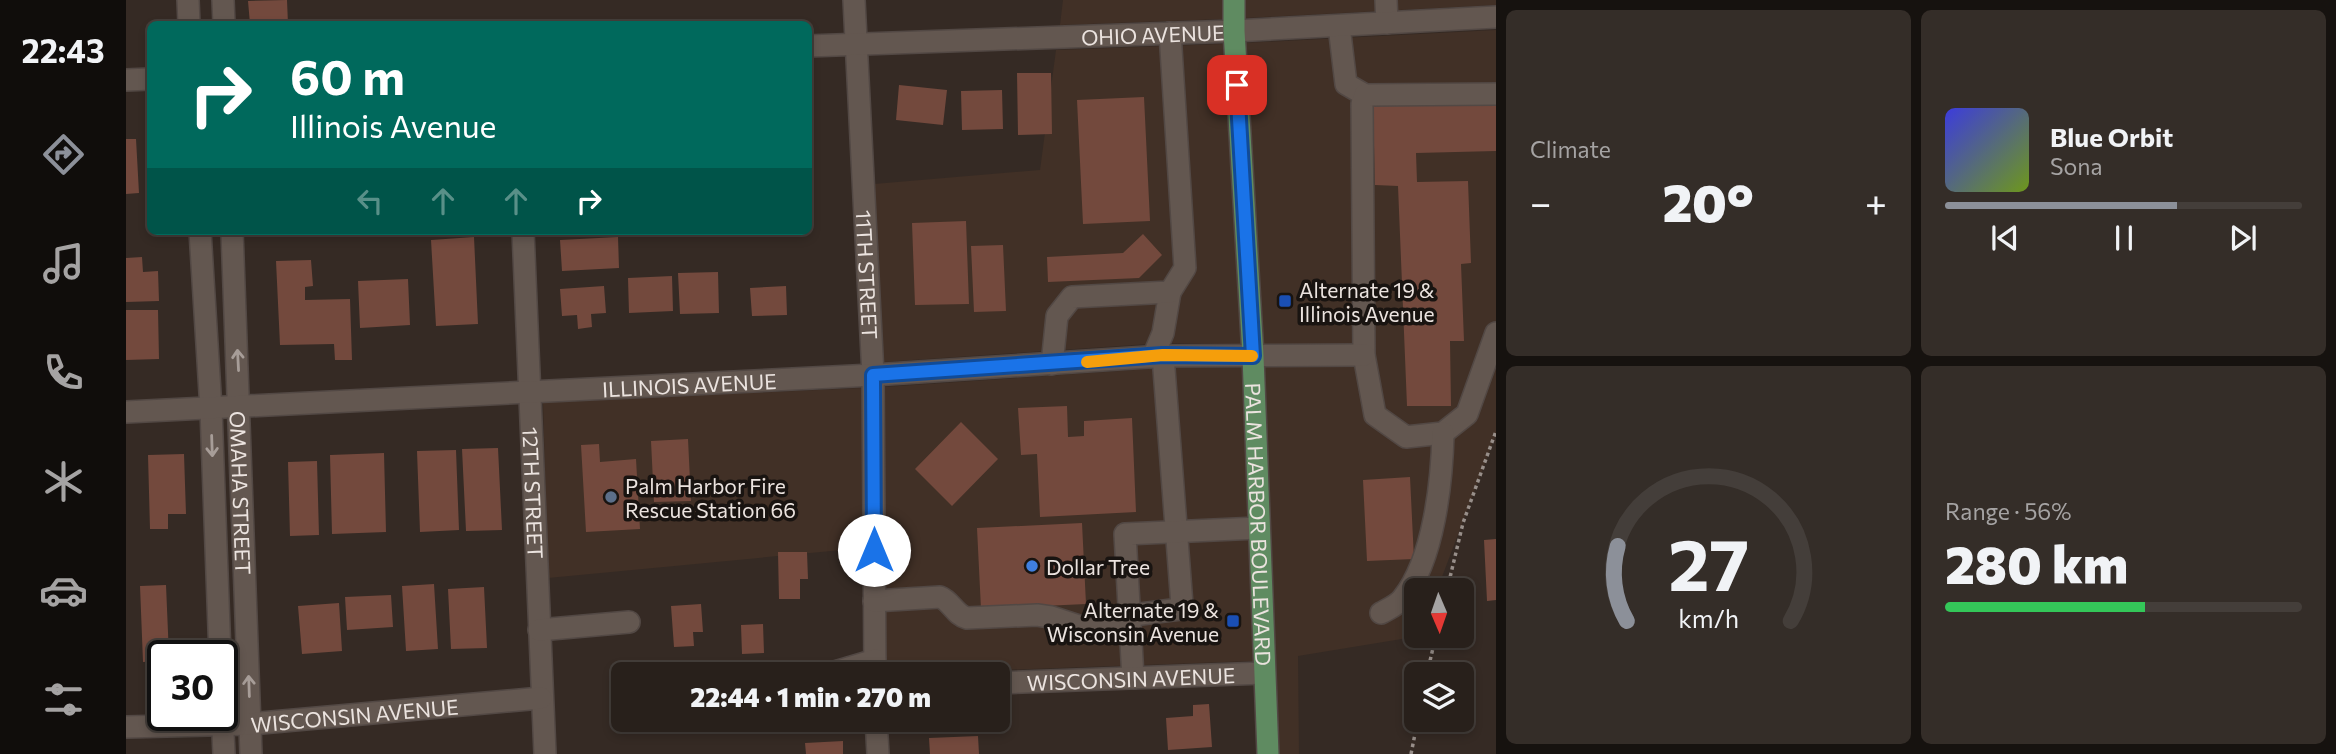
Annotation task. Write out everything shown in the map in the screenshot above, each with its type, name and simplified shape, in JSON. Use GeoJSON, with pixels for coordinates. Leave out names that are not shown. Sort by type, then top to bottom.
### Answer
{"type":"FeatureCollection","features":[{"type":"Feature","properties":{"kind":"main road","name":"PALM HARBOR BOULEVARD"},"geometry":{"type":"LineString","coordinates":[[1234,0],[1253,356],[1268,754]]}},
{"type":"Feature","properties":{"kind":"street"},"geometry":{"type":"LineString","coordinates":[[188,0],[189,21]]}},
{"type":"Feature","properties":{"kind":"street"},"geometry":{"type":"LineString","coordinates":[[223,0],[223,21]]}},
{"type":"Feature","properties":{"kind":"street","name":"11TH STREET"},"geometry":{"type":"LineString","coordinates":[[854,0],[873,375],[875,662]]}},
{"type":"Feature","properties":{"kind":"street"},"geometry":{"type":"LineString","coordinates":[[1386,0],[1387,23]]}},
{"type":"Feature","properties":{"kind":"street","name":"OHIO AVENUE"},"geometry":{"type":"LineString","coordinates":[[812,46],[1234,31],[1496,18]]}},
{"type":"Feature","properties":{"kind":"street"},"geometry":{"type":"LineString","coordinates":[[1339,26],[1346,84],[1365,95],[1496,94]]}},
{"type":"Feature","properties":{"kind":"street"},"geometry":{"type":"LineString","coordinates":[[1129,624],[1133,615],[1180,609],[1182,605],[1158,356],[1170,292],[1185,268],[1170,33]]}},
{"type":"Feature","properties":{"kind":"street"},"geometry":{"type":"LineString","coordinates":[[126,80],[147,79]]}},
{"type":"Feature","properties":{"kind":"street"},"geometry":{"type":"LineString","coordinates":[[1365,95],[1362,104],[1364,355],[1375,415],[1406,437],[1443,433],[1467,414],[1496,333]]}},
{"type":"Feature","properties":{"kind":"street","name":"OMAHA STREET"},"geometry":{"type":"LineString","coordinates":[[200,235],[211,409],[219,640]]}},
{"type":"Feature","properties":{"kind":"street","name":"OMAHA STREET"},"geometry":{"type":"LineString","coordinates":[[232,235],[241,408],[251,754]]}},
{"type":"Feature","properties":{"kind":"street","name":"12TH STREET"},"geometry":{"type":"LineString","coordinates":[[523,235],[545,754]]}},
{"type":"Feature","properties":{"kind":"street"},"geometry":{"type":"LineString","coordinates":[[1052,364],[1057,316],[1072,297],[1170,292]]}},
{"type":"Feature","properties":{"kind":"street","name":"ILLINOIS AVENUE"},"geometry":{"type":"LineString","coordinates":[[126,412],[873,375],[1158,356],[1364,355]]}},
{"type":"Feature","properties":{"kind":"street"},"geometry":{"type":"LineString","coordinates":[[1381,613],[1403,600],[1422,563],[1442,478],[1443,433]]}},
{"type":"Feature","properties":{"kind":"street"},"geometry":{"type":"LineString","coordinates":[[1133,678],[1125,534],[1258,528]]}},
{"type":"Feature","properties":{"kind":"street"},"geometry":{"type":"LineString","coordinates":[[874,601],[940,597],[957,613],[967,618],[1044,616],[1094,631],[1129,624]]}},
{"type":"Feature","properties":{"kind":"street"},"geometry":{"type":"LineString","coordinates":[[539,630],[629,621]]}},
{"type":"Feature","properties":{"kind":"street","name":"WISCONSIN AVENUE"},"geometry":{"type":"LineString","coordinates":[[1010,683],[1264,673]]}},
{"type":"Feature","properties":{"kind":"street","name":"WISCONSIN AVENUE"},"geometry":{"type":"LineString","coordinates":[[238,721],[250,724],[541,698]]}},
{"type":"Feature","properties":{"kind":"street","name":"WISCONSIN AVENUE"},"geometry":{"type":"LineString","coordinates":[[126,727],[147,725]]}},
{"type":"Feature","properties":{"kind":"street"},"geometry":{"type":"LineString","coordinates":[[223,731],[224,754]]}},
{"type":"Feature","properties":{"kind":"street"},"geometry":{"type":"LineString","coordinates":[[877,732],[878,754]]}},
{"type":"Feature","properties":{"kind":"path"},"geometry":{"type":"LineString","coordinates":[[1450,578],[1463,523],[1496,431]]}},
{"type":"Feature","properties":{"kind":"path"},"geometry":{"type":"LineString","coordinates":[[1411,754],[1415,732]]}},
{"type":"Feature","properties":{"kind":"shaded area"},"geometry":{"type":"Polygon","coordinates":[[[1063,0],[1223,0],[1223,19],[1060,25],[1063,0]]]}},
{"type":"Feature","properties":{"kind":"shaded area"},"geometry":{"type":"Polygon","coordinates":[[[1245,0],[1496,0],[1496,5],[1245,18],[1245,0]]]}},
{"type":"Feature","properties":{"kind":"shaded area"},"geometry":{"type":"Polygon","coordinates":[[[1496,30],[1496,434],[1442,578],[1404,578],[1404,639],[1298,656],[1299,754],[1279,754],[1263,344],[1245,43],[1496,30]]]}},
{"type":"Feature","properties":{"kind":"shaded area"},"geometry":{"type":"Polygon","coordinates":[[[1223,44],[1241,344],[1163,343],[883,362],[874,184],[1040,170],[1056,50],[1223,44]]]}},
{"type":"Feature","properties":{"kind":"shaded area"},"geometry":{"type":"Polygon","coordinates":[[[1164,368],[1242,368],[1253,661],[1010,670],[1010,662],[886,662],[884,387],[1164,368]]]}},
{"type":"Feature","properties":{"kind":"shaded area"},"geometry":{"type":"Polygon","coordinates":[[[862,388],[863,548],[548,578],[543,402],[862,388]]]}},
{"type":"Feature","properties":{"kind":"building"},"geometry":{"type":"Polygon","coordinates":[[[287,0],[288,21],[250,21],[248,1],[287,0]]]}},
{"type":"Feature","properties":{"kind":"building"},"geometry":{"type":"Polygon","coordinates":[[[1017,73],[1051,73],[1052,134],[1018,135],[1017,73]]]}},
{"type":"Feature","properties":{"kind":"building"},"geometry":{"type":"Polygon","coordinates":[[[899,85],[947,90],[943,125],[896,120],[899,85]]]}},
{"type":"Feature","properties":{"kind":"building"},"geometry":{"type":"Polygon","coordinates":[[[1002,90],[1003,129],[962,130],[961,91],[1002,90]]]}},
{"type":"Feature","properties":{"kind":"building"},"geometry":{"type":"Polygon","coordinates":[[[1144,97],[1150,221],[1083,224],[1077,100],[1144,97]]]}},
{"type":"Feature","properties":{"kind":"building"},"geometry":{"type":"Polygon","coordinates":[[[1496,103],[1496,151],[1416,153],[1417,182],[1468,181],[1471,263],[1461,264],[1464,341],[1450,341],[1451,406],[1407,406],[1398,186],[1375,185],[1373,106],[1496,103]]]}},
{"type":"Feature","properties":{"kind":"building"},"geometry":{"type":"Polygon","coordinates":[[[126,139],[136,139],[139,193],[126,194],[126,139]]]}},
{"type":"Feature","properties":{"kind":"building"},"geometry":{"type":"Polygon","coordinates":[[[966,221],[969,304],[915,305],[912,223],[966,221]]]}},
{"type":"Feature","properties":{"kind":"building"},"geometry":{"type":"Polygon","coordinates":[[[1143,234],[1162,255],[1139,278],[1048,282],[1047,257],[1123,253],[1143,234]]]}},
{"type":"Feature","properties":{"kind":"building"},"geometry":{"type":"Polygon","coordinates":[[[474,237],[478,324],[436,326],[431,240],[474,237]]]}},
{"type":"Feature","properties":{"kind":"building"},"geometry":{"type":"Polygon","coordinates":[[[618,237],[619,268],[562,271],[560,240],[618,237]]]}},
{"type":"Feature","properties":{"kind":"building"},"geometry":{"type":"Polygon","coordinates":[[[1003,245],[1006,311],[974,312],[971,246],[1003,245]]]}},
{"type":"Feature","properties":{"kind":"building"},"geometry":{"type":"Polygon","coordinates":[[[142,257],[143,272],[158,271],[159,301],[126,302],[126,258],[142,257]]]}},
{"type":"Feature","properties":{"kind":"building"},"geometry":{"type":"Polygon","coordinates":[[[311,260],[313,286],[305,287],[305,300],[350,299],[352,360],[335,360],[334,344],[280,345],[276,261],[311,260]]]}},
{"type":"Feature","properties":{"kind":"building"},"geometry":{"type":"Polygon","coordinates":[[[718,272],[719,313],[680,314],[678,273],[718,272]]]}},
{"type":"Feature","properties":{"kind":"building"},"geometry":{"type":"Polygon","coordinates":[[[672,276],[673,311],[629,313],[628,278],[672,276]]]}},
{"type":"Feature","properties":{"kind":"building"},"geometry":{"type":"Polygon","coordinates":[[[408,279],[410,325],[360,328],[358,281],[408,279]]]}},
{"type":"Feature","properties":{"kind":"building"},"geometry":{"type":"Polygon","coordinates":[[[604,286],[606,313],[591,314],[592,327],[578,329],[577,315],[562,316],[560,289],[604,286]]]}},
{"type":"Feature","properties":{"kind":"building"},"geometry":{"type":"Polygon","coordinates":[[[786,286],[787,315],[752,316],[750,288],[786,286]]]}},
{"type":"Feature","properties":{"kind":"building"},"geometry":{"type":"Polygon","coordinates":[[[126,310],[158,310],[159,359],[126,360],[126,310]]]}},
{"type":"Feature","properties":{"kind":"building"},"geometry":{"type":"Polygon","coordinates":[[[1067,406],[1068,437],[1084,436],[1084,421],[1132,418],[1136,512],[1040,517],[1037,454],[1021,455],[1018,408],[1067,406]]]}},
{"type":"Feature","properties":{"kind":"building"},"geometry":{"type":"Polygon","coordinates":[[[961,422],[998,459],[952,506],[915,469],[961,422]]]}},
{"type":"Feature","properties":{"kind":"building"},"geometry":{"type":"Polygon","coordinates":[[[688,439],[691,501],[654,502],[651,441],[688,439]]]}},
{"type":"Feature","properties":{"kind":"building","name":"Palm Harbor Fire Rescue Station 66"},"geometry":{"type":"Polygon","coordinates":[[[599,444],[600,462],[636,459],[640,529],[586,532],[581,445],[599,444]]]}},
{"type":"Feature","properties":{"kind":"building"},"geometry":{"type":"Polygon","coordinates":[[[498,448],[502,530],[466,531],[462,449],[498,448]]]}},
{"type":"Feature","properties":{"kind":"building"},"geometry":{"type":"Polygon","coordinates":[[[456,450],[459,530],[420,532],[417,451],[456,450]]]}},
{"type":"Feature","properties":{"kind":"building"},"geometry":{"type":"Polygon","coordinates":[[[384,453],[386,532],[332,534],[330,455],[384,453]]]}},
{"type":"Feature","properties":{"kind":"building"},"geometry":{"type":"Polygon","coordinates":[[[184,454],[186,514],[168,514],[168,529],[150,529],[148,455],[184,454]]]}},
{"type":"Feature","properties":{"kind":"building"},"geometry":{"type":"Polygon","coordinates":[[[317,461],[319,535],[290,536],[288,462],[317,461]]]}},
{"type":"Feature","properties":{"kind":"building"},"geometry":{"type":"Polygon","coordinates":[[[1410,477],[1414,559],[1367,561],[1363,480],[1410,477]]]}},
{"type":"Feature","properties":{"kind":"building","name":"Dollar Tree"},"geometry":{"type":"Polygon","coordinates":[[[1082,523],[1086,604],[981,609],[977,528],[1082,523]]]}},
{"type":"Feature","properties":{"kind":"building"},"geometry":{"type":"Polygon","coordinates":[[[1496,539],[1496,600],[1487,601],[1484,540],[1496,539]]]}},
{"type":"Feature","properties":{"kind":"building"},"geometry":{"type":"Polygon","coordinates":[[[778,552],[807,552],[808,579],[800,579],[800,599],[779,599],[778,552]]]}},
{"type":"Feature","properties":{"kind":"building"},"geometry":{"type":"Polygon","coordinates":[[[434,584],[438,649],[406,651],[402,586],[434,584]]]}},
{"type":"Feature","properties":{"kind":"building"},"geometry":{"type":"Polygon","coordinates":[[[166,585],[168,640],[147,640],[147,662],[143,662],[140,586],[166,585]]]}},
{"type":"Feature","properties":{"kind":"building"},"geometry":{"type":"Polygon","coordinates":[[[484,587],[487,648],[451,649],[448,589],[484,587]]]}},
{"type":"Feature","properties":{"kind":"building"},"geometry":{"type":"Polygon","coordinates":[[[391,595],[393,627],[347,630],[345,597],[391,595]]]}},
{"type":"Feature","properties":{"kind":"building"},"geometry":{"type":"Polygon","coordinates":[[[339,603],[342,651],[302,654],[298,606],[339,603]]]}},
{"type":"Feature","properties":{"kind":"building"},"geometry":{"type":"Polygon","coordinates":[[[701,604],[703,632],[693,632],[694,646],[674,647],[671,606],[701,604]]]}},
{"type":"Feature","properties":{"kind":"building"},"geometry":{"type":"Polygon","coordinates":[[[763,624],[764,653],[742,654],[741,625],[763,624]]]}},
{"type":"Feature","properties":{"kind":"building"},"geometry":{"type":"Polygon","coordinates":[[[1209,704],[1212,747],[1168,750],[1166,718],[1193,716],[1193,705],[1209,704]]]}},
{"type":"Feature","properties":{"kind":"building"},"geometry":{"type":"Polygon","coordinates":[[[978,736],[979,754],[930,754],[929,738],[978,736]]]}},
{"type":"Feature","properties":{"kind":"building"},"geometry":{"type":"Polygon","coordinates":[[[843,741],[843,754],[806,754],[805,743],[843,741]]]}},
{"type":"Feature","properties":{"kind":"slow traffic"},"geometry":{"type":"LineString","coordinates":[[1087,362],[1163,355],[1252,356]]}},
{"type":"Feature","properties":{"kind":"place","name":"Alternate 19 & Illinois Avenue"},"geometry":{"type":"Point","coordinates":[1285,301]}},
{"type":"Feature","properties":{"kind":"place","name":"Palm Harbor Fire Rescue Station 66"},"geometry":{"type":"Point","coordinates":[611,497]}},
{"type":"Feature","properties":{"kind":"place","name":"Dollar Tree"},"geometry":{"type":"Point","coordinates":[1032,566]}},
{"type":"Feature","properties":{"kind":"place","name":"Alternate 19 & Wisconsin Avenue"},"geometry":{"type":"Point","coordinates":[1233,621]}},
{"type":"Feature","properties":{"kind":"route"},"geometry":{"type":"LineString","coordinates":[[874,550],[873,375],[1163,355],[1253,356],[1237,85]]}}]}
